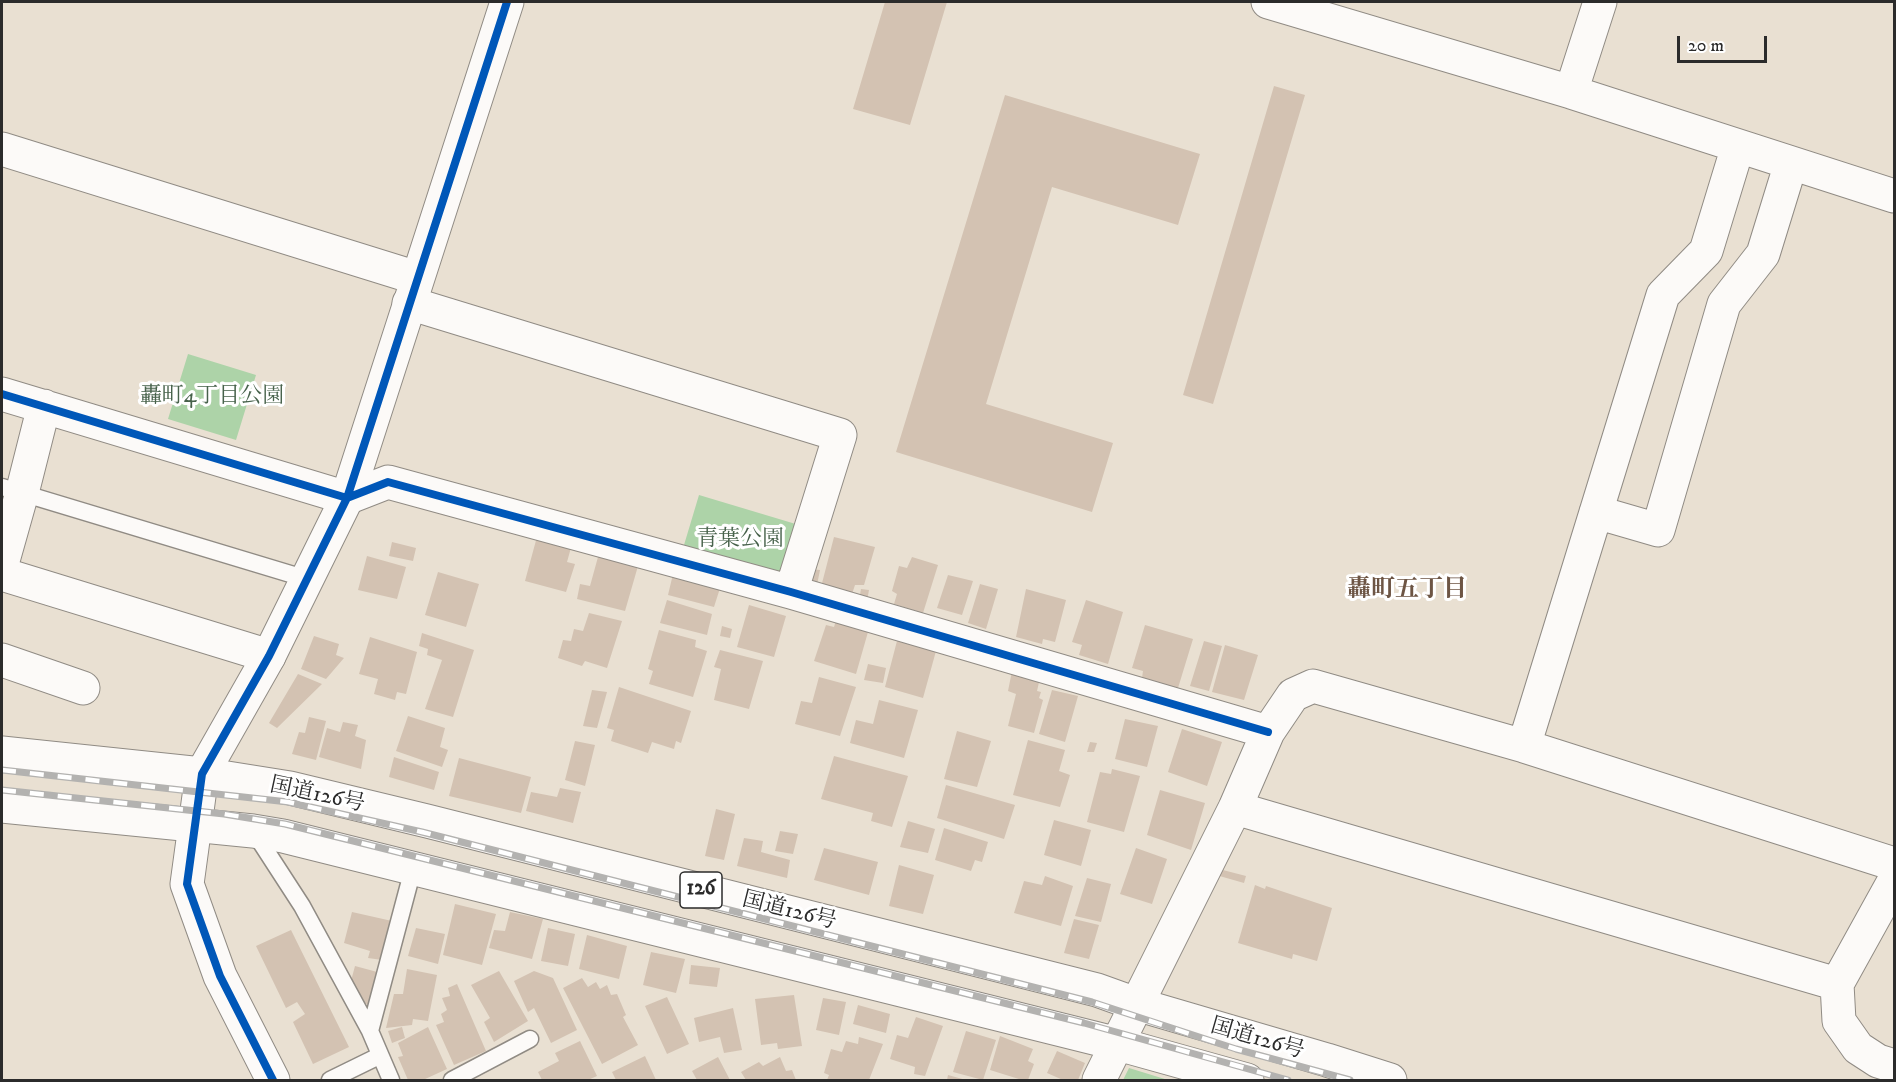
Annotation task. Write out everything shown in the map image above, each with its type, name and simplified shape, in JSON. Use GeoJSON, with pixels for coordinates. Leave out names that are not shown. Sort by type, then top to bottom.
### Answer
{"type":"FeatureCollection","features":[{"type":"Feature","properties":{"kind":"main road"},"geometry":{"type":"LineString","coordinates":[[273,1080],[220,976],[187,884],[202,774],[269,656],[347,498],[507,2]]}},
{"type":"Feature","properties":{"kind":"main road"},"geometry":{"type":"LineString","coordinates":[[1268,2],[1571,92],[1894,196]]}},
{"type":"Feature","properties":{"kind":"main road"},"geometry":{"type":"LineString","coordinates":[[1571,92],[1600,2]]}},
{"type":"Feature","properties":{"kind":"main road"},"geometry":{"type":"LineString","coordinates":[[1524,746],[1663,295],[1706,251],[1738,146]]}},
{"type":"Feature","properties":{"kind":"main road"},"geometry":{"type":"LineString","coordinates":[[2,149],[840,435],[791,592]]}},
{"type":"Feature","properties":{"kind":"main road"},"geometry":{"type":"LineString","coordinates":[[1596,512],[1658,530],[1724,304],[1763,254],[1791,163]]}},
{"type":"Feature","properties":{"kind":"main road"},"geometry":{"type":"LineString","coordinates":[[2,393],[347,498],[388,482],[791,592],[1268,732]]}},
{"type":"Feature","properties":{"kind":"main road"},"geometry":{"type":"LineString","coordinates":[[2,564],[12,490],[44,406]]}},
{"type":"Feature","properties":{"kind":"main road"},"geometry":{"type":"LineString","coordinates":[[2,574],[269,656]]}},
{"type":"Feature","properties":{"kind":"main road"},"geometry":{"type":"LineString","coordinates":[[2,660],[83,688]]}},
{"type":"Feature","properties":{"kind":"main road"},"geometry":{"type":"LineString","coordinates":[[1099,1080],[1235,808],[1268,732],[1293,695],[1313,686],[1524,746],[1894,864]]}},
{"type":"Feature","properties":{"kind":"main road","name":"国道126号"},"geometry":{"type":"LineString","coordinates":[[2,753],[202,774],[290,788],[1086,987],[1390,1080]]}},
{"type":"Feature","properties":{"kind":"main road","name":"国道126号"},"geometry":{"type":"LineString","coordinates":[[2,806],[284,836],[1118,1044],[1246,1080]]}},
{"type":"Feature","properties":{"kind":"main road"},"geometry":{"type":"LineString","coordinates":[[1235,808],[1837,984]]}},
{"type":"Feature","properties":{"kind":"main road"},"geometry":{"type":"LineString","coordinates":[[1894,881],[1885,916],[1837,984],[1839,1021],[1858,1048],[1878,1061],[1894,1066]]}},
{"type":"Feature","properties":{"kind":"lane"},"geometry":{"type":"LineString","coordinates":[[12,490],[307,579]]}},
{"type":"Feature","properties":{"kind":"lane"},"geometry":{"type":"LineString","coordinates":[[253,831],[302,906],[370,1031],[391,1080]]}},
{"type":"Feature","properties":{"kind":"lane"},"geometry":{"type":"LineString","coordinates":[[370,1031],[413,869]]}},
{"type":"Feature","properties":{"kind":"lane"},"geometry":{"type":"LineString","coordinates":[[452,1080],[530,1039]]}},
{"type":"Feature","properties":{"kind":"lane"},"geometry":{"type":"LineString","coordinates":[[330,1080],[379,1056]]}},
{"type":"Feature","properties":{"kind":"green space","name":"轟町4丁目公園"},"geometry":{"type":"Polygon","coordinates":[[[188,354],[256,375],[236,440],[168,419],[188,354]]]}},
{"type":"Feature","properties":{"kind":"green space","name":"青葉公園"},"geometry":{"type":"Polygon","coordinates":[[[699,495],[799,525],[781,585],[681,555],[699,495]]]}},
{"type":"Feature","properties":{"kind":"green space"},"geometry":{"type":"Polygon","coordinates":[[[1129,1068],[1168,1080],[1123,1080],[1129,1068]]]}},
{"type":"Feature","properties":{"kind":"building"},"geometry":{"type":"Polygon","coordinates":[[[885,2],[947,2],[910,125],[853,109],[885,2]]]}},
{"type":"Feature","properties":{"kind":"building"},"geometry":{"type":"Polygon","coordinates":[[[1274,86],[1305,95],[1213,404],[1183,395],[1274,86]]]}},
{"type":"Feature","properties":{"kind":"building"},"geometry":{"type":"Polygon","coordinates":[[[1005,95],[1200,154],[1178,225],[1052,187],[986,404],[1113,443],[1092,512],[896,452],[1005,95]]]}},
{"type":"Feature","properties":{"kind":"building"},"geometry":{"type":"Polygon","coordinates":[[[538,533],[572,544],[567,562],[575,564],[566,592],[525,581],[538,533]]]}},
{"type":"Feature","properties":{"kind":"building"},"geometry":{"type":"Polygon","coordinates":[[[834,537],[875,547],[864,585],[855,585],[851,597],[821,587],[834,537]]]}},
{"type":"Feature","properties":{"kind":"building"},"geometry":{"type":"Polygon","coordinates":[[[392,542],[416,548],[413,561],[389,556],[392,542]]]}},
{"type":"Feature","properties":{"kind":"building"},"geometry":{"type":"Polygon","coordinates":[[[367,556],[406,567],[397,599],[358,590],[367,556]]]}},
{"type":"Feature","properties":{"kind":"building"},"geometry":{"type":"Polygon","coordinates":[[[598,557],[638,566],[625,611],[577,599],[580,584],[590,586],[598,557]]]}},
{"type":"Feature","properties":{"kind":"building"},"geometry":{"type":"Polygon","coordinates":[[[912,557],[938,565],[923,613],[894,604],[897,594],[892,591],[899,566],[907,568],[912,557]]]}},
{"type":"Feature","properties":{"kind":"building"},"geometry":{"type":"Polygon","coordinates":[[[810,569],[820,570],[817,585],[807,584],[810,569]]]}},
{"type":"Feature","properties":{"kind":"building"},"geometry":{"type":"Polygon","coordinates":[[[438,572],[479,584],[466,627],[425,615],[438,572]]]}},
{"type":"Feature","properties":{"kind":"building"},"geometry":{"type":"Polygon","coordinates":[[[673,574],[721,585],[714,607],[668,595],[673,574]]]}},
{"type":"Feature","properties":{"kind":"building"},"geometry":{"type":"Polygon","coordinates":[[[948,575],[973,581],[962,615],[937,608],[948,575]]]}},
{"type":"Feature","properties":{"kind":"building"},"geometry":{"type":"Polygon","coordinates":[[[980,584],[998,589],[986,629],[968,623],[980,584]]]}},
{"type":"Feature","properties":{"kind":"building"},"geometry":{"type":"Polygon","coordinates":[[[861,589],[869,590],[867,601],[859,600],[861,589]]]}},
{"type":"Feature","properties":{"kind":"building"},"geometry":{"type":"Polygon","coordinates":[[[1026,589],[1066,600],[1055,642],[1043,639],[1042,644],[1016,637],[1026,589]]]}},
{"type":"Feature","properties":{"kind":"building"},"geometry":{"type":"Polygon","coordinates":[[[667,600],[712,614],[707,635],[660,623],[667,600]]]}},
{"type":"Feature","properties":{"kind":"building"},"geometry":{"type":"Polygon","coordinates":[[[1086,600],[1123,612],[1108,664],[1079,655],[1082,645],[1072,642],[1086,600]]]}},
{"type":"Feature","properties":{"kind":"building"},"geometry":{"type":"Polygon","coordinates":[[[749,605],[786,616],[774,657],[737,647],[749,605]]]}},
{"type":"Feature","properties":{"kind":"building"},"geometry":{"type":"Polygon","coordinates":[[[589,613],[622,621],[607,668],[585,661],[582,666],[558,658],[563,640],[571,641],[574,629],[583,631],[589,613]]]}},
{"type":"Feature","properties":{"kind":"building"},"geometry":{"type":"Polygon","coordinates":[[[837,617],[870,625],[856,674],[814,661],[826,625],[834,627],[837,617]]]}},
{"type":"Feature","properties":{"kind":"building"},"geometry":{"type":"Polygon","coordinates":[[[1145,625],[1193,639],[1178,688],[1142,678],[1143,671],[1132,668],[1145,625]]]}},
{"type":"Feature","properties":{"kind":"building"},"geometry":{"type":"Polygon","coordinates":[[[722,626],[732,629],[730,638],[720,636],[722,626]]]}},
{"type":"Feature","properties":{"kind":"building"},"geometry":{"type":"Polygon","coordinates":[[[659,630],[696,640],[695,647],[707,651],[693,697],[649,684],[653,671],[648,669],[659,630]]]}},
{"type":"Feature","properties":{"kind":"building"},"geometry":{"type":"Polygon","coordinates":[[[422,633],[474,650],[453,717],[425,709],[442,660],[427,655],[428,649],[419,646],[422,633]]]}},
{"type":"Feature","properties":{"kind":"building"},"geometry":{"type":"Polygon","coordinates":[[[314,636],[339,644],[336,655],[344,658],[326,679],[301,669],[314,636]]]}},
{"type":"Feature","properties":{"kind":"building"},"geometry":{"type":"Polygon","coordinates":[[[370,637],[417,652],[406,694],[397,692],[395,700],[374,694],[378,679],[359,674],[370,637]]]}},
{"type":"Feature","properties":{"kind":"building"},"geometry":{"type":"Polygon","coordinates":[[[897,641],[936,651],[923,698],[885,687],[897,641]]]}},
{"type":"Feature","properties":{"kind":"building"},"geometry":{"type":"Polygon","coordinates":[[[1204,641],[1222,646],[1209,691],[1190,686],[1204,641]]]}},
{"type":"Feature","properties":{"kind":"building"},"geometry":{"type":"Polygon","coordinates":[[[1225,645],[1258,655],[1244,700],[1212,692],[1225,645]]]}},
{"type":"Feature","properties":{"kind":"building"},"geometry":{"type":"Polygon","coordinates":[[[720,650],[763,661],[749,709],[714,700],[721,669],[714,667],[720,650]]]}},
{"type":"Feature","properties":{"kind":"building"},"geometry":{"type":"Polygon","coordinates":[[[868,664],[886,668],[883,683],[864,680],[868,664]]]}},
{"type":"Feature","properties":{"kind":"building"},"geometry":{"type":"Polygon","coordinates":[[[1012,671],[1040,678],[1037,691],[1041,692],[1039,698],[1043,700],[1034,733],[1008,726],[1016,694],[1008,691],[1012,671]]]}},
{"type":"Feature","properties":{"kind":"building"},"geometry":{"type":"Polygon","coordinates":[[[298,674],[322,684],[277,728],[269,723],[298,674]]]}},
{"type":"Feature","properties":{"kind":"building"},"geometry":{"type":"Polygon","coordinates":[[[819,677],[856,687],[840,736],[795,724],[801,701],[812,703],[819,677]]]}},
{"type":"Feature","properties":{"kind":"building"},"geometry":{"type":"Polygon","coordinates":[[[619,687],[691,711],[681,743],[676,741],[674,749],[652,742],[648,753],[611,741],[614,730],[607,728],[619,687]]]}},
{"type":"Feature","properties":{"kind":"building"},"geometry":{"type":"Polygon","coordinates":[[[592,690],[607,692],[597,728],[583,726],[592,690]]]}},
{"type":"Feature","properties":{"kind":"building"},"geometry":{"type":"Polygon","coordinates":[[[1052,690],[1078,696],[1065,742],[1039,734],[1052,690]]]}},
{"type":"Feature","properties":{"kind":"building"},"geometry":{"type":"Polygon","coordinates":[[[879,700],[918,710],[904,758],[850,743],[856,720],[873,724],[879,700]]]}},
{"type":"Feature","properties":{"kind":"building"},"geometry":{"type":"Polygon","coordinates":[[[408,716],[445,728],[440,747],[448,750],[442,767],[396,751],[408,716]]]}},
{"type":"Feature","properties":{"kind":"building"},"geometry":{"type":"Polygon","coordinates":[[[309,717],[326,721],[316,760],[292,754],[299,732],[305,733],[309,717]]]}},
{"type":"Feature","properties":{"kind":"building"},"geometry":{"type":"Polygon","coordinates":[[[1125,719],[1158,726],[1147,767],[1115,759],[1125,719]]]}},
{"type":"Feature","properties":{"kind":"building"},"geometry":{"type":"Polygon","coordinates":[[[343,722],[358,725],[355,736],[366,740],[361,769],[319,757],[327,728],[340,732],[343,722]]]}},
{"type":"Feature","properties":{"kind":"building"},"geometry":{"type":"Polygon","coordinates":[[[1182,729],[1222,742],[1207,786],[1168,772],[1182,729]]]}},
{"type":"Feature","properties":{"kind":"building"},"geometry":{"type":"Polygon","coordinates":[[[957,731],[991,741],[977,787],[944,779],[957,731]]]}},
{"type":"Feature","properties":{"kind":"building"},"geometry":{"type":"Polygon","coordinates":[[[1028,740],[1065,750],[1059,771],[1070,775],[1060,807],[1013,795],[1028,740]]]}},
{"type":"Feature","properties":{"kind":"building"},"geometry":{"type":"Polygon","coordinates":[[[575,741],[595,745],[585,786],[565,780],[575,741]]]}},
{"type":"Feature","properties":{"kind":"building"},"geometry":{"type":"Polygon","coordinates":[[[1090,742],[1097,743],[1094,752],[1087,752],[1090,742]]]}},
{"type":"Feature","properties":{"kind":"building"},"geometry":{"type":"Polygon","coordinates":[[[834,756],[908,776],[892,827],[871,821],[873,813],[821,799],[834,756]]]}},
{"type":"Feature","properties":{"kind":"building"},"geometry":{"type":"Polygon","coordinates":[[[394,757],[439,772],[434,790],[389,777],[394,757]]]}},
{"type":"Feature","properties":{"kind":"building"},"geometry":{"type":"Polygon","coordinates":[[[459,758],[531,777],[521,813],[449,796],[459,758]]]}},
{"type":"Feature","properties":{"kind":"building"},"geometry":{"type":"Polygon","coordinates":[[[1112,769],[1140,776],[1124,832],[1087,822],[1100,772],[1111,774],[1112,769]]]}},
{"type":"Feature","properties":{"kind":"building"},"geometry":{"type":"Polygon","coordinates":[[[946,785],[1015,805],[1004,839],[937,818],[946,785]]]}},
{"type":"Feature","properties":{"kind":"building"},"geometry":{"type":"Polygon","coordinates":[[[560,788],[581,792],[573,823],[526,811],[531,792],[557,797],[560,788]]]}},
{"type":"Feature","properties":{"kind":"building"},"geometry":{"type":"Polygon","coordinates":[[[1160,790],[1205,803],[1191,850],[1147,835],[1160,790]]]}},
{"type":"Feature","properties":{"kind":"building"},"geometry":{"type":"Polygon","coordinates":[[[716,809],[735,814],[724,860],[705,856],[716,809]]]}},
{"type":"Feature","properties":{"kind":"building"},"geometry":{"type":"Polygon","coordinates":[[[1054,820],[1091,830],[1081,866],[1044,855],[1054,820]]]}},
{"type":"Feature","properties":{"kind":"building"},"geometry":{"type":"Polygon","coordinates":[[[908,821],[935,829],[928,853],[900,847],[908,821]]]}},
{"type":"Feature","properties":{"kind":"building"},"geometry":{"type":"Polygon","coordinates":[[[944,828],[988,842],[982,862],[975,860],[971,871],[935,860],[944,828]]]}},
{"type":"Feature","properties":{"kind":"building"},"geometry":{"type":"Polygon","coordinates":[[[780,831],[798,834],[793,854],[775,851],[780,831]]]}},
{"type":"Feature","properties":{"kind":"building"},"geometry":{"type":"Polygon","coordinates":[[[744,838],[763,841],[761,852],[790,860],[787,878],[737,866],[744,838]]]}},
{"type":"Feature","properties":{"kind":"building"},"geometry":{"type":"Polygon","coordinates":[[[824,848],[878,862],[869,895],[814,880],[824,848]]]}},
{"type":"Feature","properties":{"kind":"building"},"geometry":{"type":"Polygon","coordinates":[[[1136,848],[1167,859],[1152,904],[1120,894],[1136,848]]]}},
{"type":"Feature","properties":{"kind":"building"},"geometry":{"type":"Polygon","coordinates":[[[899,865],[934,875],[923,914],[889,906],[899,865]]]}},
{"type":"Feature","properties":{"kind":"building"},"geometry":{"type":"Polygon","coordinates":[[[1219,869],[1246,876],[1244,883],[1216,875],[1219,869]]]}},
{"type":"Feature","properties":{"kind":"building"},"geometry":{"type":"Polygon","coordinates":[[[1045,876],[1073,886],[1061,926],[1014,913],[1024,881],[1042,885],[1045,876]]]}},
{"type":"Feature","properties":{"kind":"building"},"geometry":{"type":"Polygon","coordinates":[[[1087,878],[1111,884],[1101,922],[1075,916],[1087,878]]]}},
{"type":"Feature","properties":{"kind":"building"},"geometry":{"type":"Polygon","coordinates":[[[1255,885],[1265,889],[1266,886],[1332,908],[1317,961],[1293,954],[1292,959],[1238,943],[1255,885]]]}},
{"type":"Feature","properties":{"kind":"building"},"geometry":{"type":"Polygon","coordinates":[[[455,904],[496,914],[482,965],[443,955],[455,904]]]}},
{"type":"Feature","properties":{"kind":"building"},"geometry":{"type":"Polygon","coordinates":[[[352,912],[392,921],[382,960],[368,958],[370,951],[344,943],[352,912]]]}},
{"type":"Feature","properties":{"kind":"building"},"geometry":{"type":"Polygon","coordinates":[[[510,912],[543,919],[532,959],[489,948],[494,930],[505,931],[510,912]]]}},
{"type":"Feature","properties":{"kind":"building"},"geometry":{"type":"Polygon","coordinates":[[[1074,919],[1099,925],[1089,959],[1064,953],[1074,919]]]}},
{"type":"Feature","properties":{"kind":"building"},"geometry":{"type":"Polygon","coordinates":[[[416,928],[445,934],[438,964],[408,956],[416,928]]]}},
{"type":"Feature","properties":{"kind":"building"},"geometry":{"type":"Polygon","coordinates":[[[548,928],[575,934],[568,966],[541,961],[548,928]]]}},
{"type":"Feature","properties":{"kind":"building"},"geometry":{"type":"Polygon","coordinates":[[[291,930],[349,1047],[313,1064],[293,1022],[305,1014],[297,1002],[286,1008],[256,946],[291,930]]]}},
{"type":"Feature","properties":{"kind":"building"},"geometry":{"type":"Polygon","coordinates":[[[587,935],[627,946],[619,979],[579,969],[587,935]]]}},
{"type":"Feature","properties":{"kind":"building"},"geometry":{"type":"Polygon","coordinates":[[[651,952],[685,959],[676,993],[643,985],[651,952]]]}},
{"type":"Feature","properties":{"kind":"building"},"geometry":{"type":"Polygon","coordinates":[[[691,965],[720,968],[717,987],[689,984],[691,965]]]}},
{"type":"Feature","properties":{"kind":"building"},"geometry":{"type":"Polygon","coordinates":[[[355,966],[381,973],[371,1005],[363,1003],[351,981],[355,966]]]}},
{"type":"Feature","properties":{"kind":"building"},"geometry":{"type":"Polygon","coordinates":[[[407,969],[437,975],[428,1021],[413,1019],[412,1025],[386,1028],[394,994],[403,994],[407,969]]]}},
{"type":"Feature","properties":{"kind":"building"},"geometry":{"type":"Polygon","coordinates":[[[499,971],[528,1021],[494,1042],[484,1022],[490,1018],[471,985],[499,971]]]}},
{"type":"Feature","properties":{"kind":"building"},"geometry":{"type":"Polygon","coordinates":[[[534,971],[553,978],[577,1030],[551,1043],[534,1008],[528,1012],[514,981],[534,971]]]}},
{"type":"Feature","properties":{"kind":"building"},"geometry":{"type":"Polygon","coordinates":[[[582,978],[588,987],[596,982],[600,989],[607,985],[611,995],[617,994],[626,1015],[623,1017],[638,1045],[602,1064],[563,988],[582,978]]]}},
{"type":"Feature","properties":{"kind":"building"},"geometry":{"type":"Polygon","coordinates":[[[457,984],[486,1051],[454,1065],[436,1025],[444,1022],[441,1014],[447,1010],[442,998],[450,996],[448,988],[457,984]]]}},
{"type":"Feature","properties":{"kind":"building"},"geometry":{"type":"Polygon","coordinates":[[[794,995],[802,1046],[778,1049],[777,1043],[761,1045],[755,999],[794,995]]]}},
{"type":"Feature","properties":{"kind":"building"},"geometry":{"type":"Polygon","coordinates":[[[667,997],[689,1044],[667,1054],[645,1006],[667,997]]]}},
{"type":"Feature","properties":{"kind":"building"},"geometry":{"type":"Polygon","coordinates":[[[823,998],[846,1002],[839,1035],[816,1030],[823,998]]]}},
{"type":"Feature","properties":{"kind":"building"},"geometry":{"type":"Polygon","coordinates":[[[858,1005],[890,1014],[886,1033],[853,1024],[858,1005]]]}},
{"type":"Feature","properties":{"kind":"building"},"geometry":{"type":"Polygon","coordinates":[[[733,1008],[742,1050],[724,1053],[720,1037],[699,1042],[694,1018],[733,1008]]]}},
{"type":"Feature","properties":{"kind":"building"},"geometry":{"type":"Polygon","coordinates":[[[916,1017],[943,1026],[925,1076],[914,1074],[915,1067],[890,1059],[897,1035],[908,1038],[916,1017]]]}},
{"type":"Feature","properties":{"kind":"building"},"geometry":{"type":"Polygon","coordinates":[[[402,1027],[405,1038],[392,1043],[388,1031],[402,1027]]]}},
{"type":"Feature","properties":{"kind":"building"},"geometry":{"type":"Polygon","coordinates":[[[428,1027],[447,1069],[423,1080],[408,1080],[398,1057],[403,1056],[398,1043],[428,1027]]]}},
{"type":"Feature","properties":{"kind":"building"},"geometry":{"type":"Polygon","coordinates":[[[966,1031],[996,1040],[983,1080],[953,1072],[966,1031]]]}},
{"type":"Feature","properties":{"kind":"building"},"geometry":{"type":"Polygon","coordinates":[[[1000,1036],[1033,1049],[1028,1061],[1034,1064],[1028,1080],[990,1070],[1000,1036]]]}},
{"type":"Feature","properties":{"kind":"building"},"geometry":{"type":"Polygon","coordinates":[[[859,1037],[883,1044],[869,1080],[827,1080],[829,1075],[824,1073],[831,1049],[842,1052],[846,1041],[858,1044],[859,1037]]]}},
{"type":"Feature","properties":{"kind":"building"},"geometry":{"type":"Polygon","coordinates":[[[580,1041],[597,1076],[588,1080],[542,1080],[538,1072],[559,1061],[555,1053],[580,1041]]]}},
{"type":"Feature","properties":{"kind":"building"},"geometry":{"type":"Polygon","coordinates":[[[1057,1051],[1085,1063],[1078,1080],[1063,1080],[1047,1073],[1057,1051]]]}},
{"type":"Feature","properties":{"kind":"building"},"geometry":{"type":"Polygon","coordinates":[[[645,1056],[656,1080],[616,1080],[612,1072],[645,1056]]]}},
{"type":"Feature","properties":{"kind":"building"},"geometry":{"type":"Polygon","coordinates":[[[718,1057],[730,1080],[697,1080],[692,1071],[718,1057]]]}},
{"type":"Feature","properties":{"kind":"building"},"geometry":{"type":"Polygon","coordinates":[[[780,1057],[786,1071],[792,1070],[796,1080],[746,1080],[741,1072],[759,1062],[763,1066],[780,1057]]]}},
{"type":"Feature","properties":{"kind":"building"},"geometry":{"type":"Polygon","coordinates":[[[948,1075],[966,1080],[947,1080],[948,1075]]]}},
{"type":"Feature","properties":{"kind":"railway"},"geometry":{"type":"LineString","coordinates":[[2,770],[288,802],[422,832],[1092,1002],[1236,1049],[1350,1080]]}},
{"type":"Feature","properties":{"kind":"railway"},"geometry":{"type":"LineString","coordinates":[[2,790],[224,814],[285,824],[1084,1023],[1288,1080]]}},
{"type":"Feature","properties":{"kind":"cycle path"},"geometry":{"type":"LineString","coordinates":[[273,1080],[220,976],[187,884],[202,774],[269,656],[347,498],[507,2]]}},
{"type":"Feature","properties":{"kind":"cycle path"},"geometry":{"type":"LineString","coordinates":[[2,394],[347,498],[388,482],[791,592],[1268,732]]}},
{"type":"Feature","properties":{"kind":"district","name":"轟町五丁目"},"geometry":{"type":"Point","coordinates":[1407,591]}}]}
